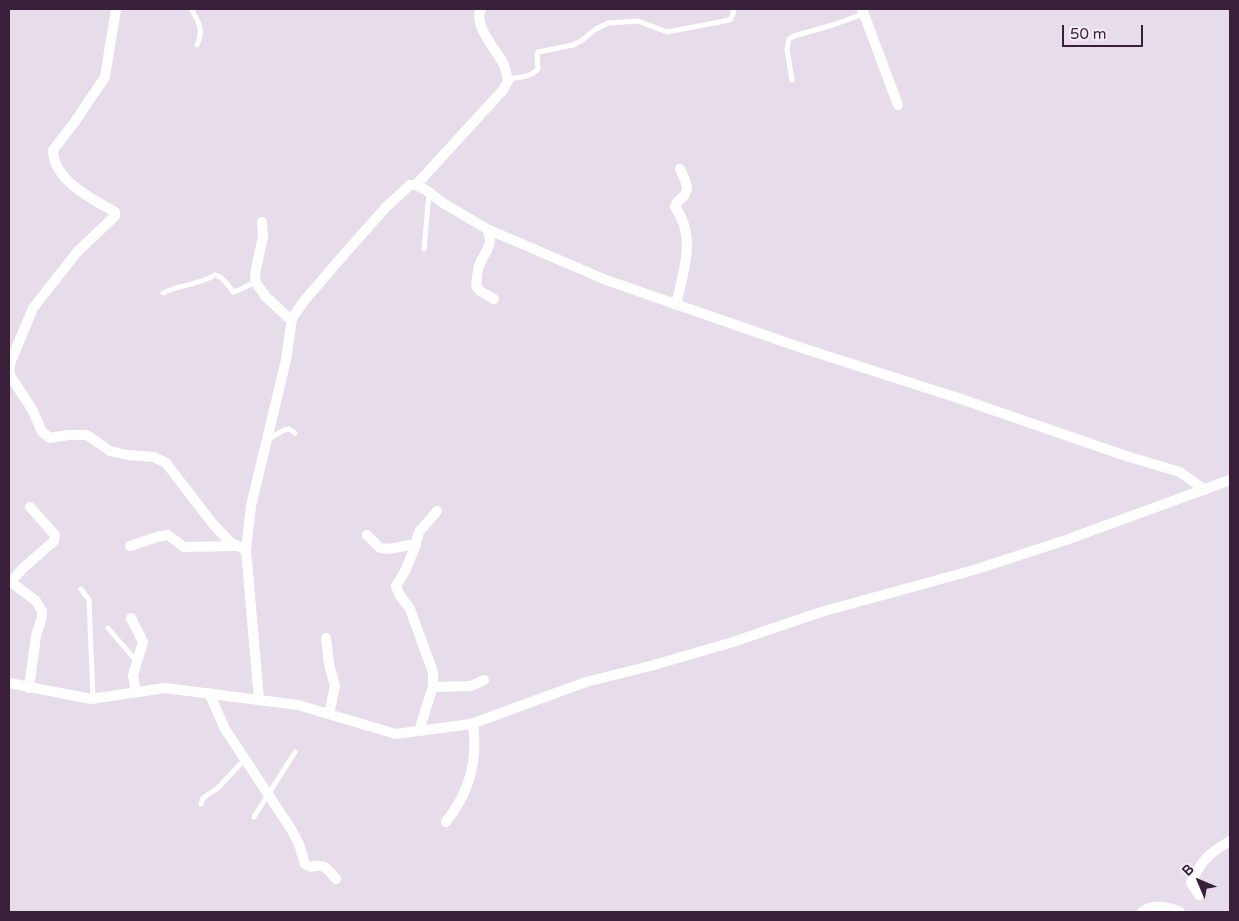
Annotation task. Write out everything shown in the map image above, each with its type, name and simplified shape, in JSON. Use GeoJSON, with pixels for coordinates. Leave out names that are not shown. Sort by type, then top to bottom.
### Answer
{"type":"FeatureCollection","features":[{"type":"Feature","properties":{"kind":"street"},"geometry":{"type":"LineString","coordinates":[[116,9],[105,77],[53,150],[53,157],[58,172],[85,195],[115,212],[115,216],[77,252],[42,294],[33,308],[11,361],[10,377],[33,411],[42,432],[50,438],[68,435],[87,436],[110,451],[127,455],[154,457],[166,463],[213,524],[230,542],[241,548]]}},
{"type":"Feature","properties":{"kind":"street"},"geometry":{"type":"LineString","coordinates":[[416,185],[508,81],[505,66],[479,24],[478,10]]}},
{"type":"Feature","properties":{"kind":"street"},"geometry":{"type":"LineString","coordinates":[[863,11],[898,105]]}},
{"type":"Feature","properties":{"kind":"street"},"geometry":{"type":"LineString","coordinates":[[676,305],[688,244],[686,231],[675,207],[676,202],[687,192],[688,188],[680,169]]}},
{"type":"Feature","properties":{"kind":"street"},"geometry":{"type":"LineString","coordinates":[[259,700],[241,548],[286,360],[292,321],[304,301],[386,207],[410,185],[416,185],[442,203],[487,229],[606,280],[802,348],[958,398],[1126,456],[1180,472],[1205,490]]}},
{"type":"Feature","properties":{"kind":"street"},"geometry":{"type":"LineString","coordinates":[[262,222],[263,236],[254,274],[256,283],[266,297],[292,321]]}},
{"type":"Feature","properties":{"kind":"street"},"geometry":{"type":"LineString","coordinates":[[487,229],[490,237],[489,246],[479,265],[476,286],[480,291],[494,299]]}},
{"type":"Feature","properties":{"kind":"street"},"geometry":{"type":"LineString","coordinates":[[9,683],[93,698],[164,688],[208,693],[298,705],[396,734],[474,723],[586,682],[654,665],[732,642],[821,612],[992,564],[1066,540],[1230,480]]}},
{"type":"Feature","properties":{"kind":"street"},"geometry":{"type":"LineString","coordinates":[[29,688],[36,636],[42,611],[36,601],[10,582],[54,541],[55,535],[30,507]]}},
{"type":"Feature","properties":{"kind":"street"},"geometry":{"type":"LineString","coordinates":[[419,731],[433,687],[433,672],[410,609],[399,594],[396,586],[405,571],[419,532],[437,511]]}},
{"type":"Feature","properties":{"kind":"street"},"geometry":{"type":"LineString","coordinates":[[130,546],[168,535],[184,547],[241,548]]}},
{"type":"Feature","properties":{"kind":"street"},"geometry":{"type":"LineString","coordinates":[[367,535],[380,548],[388,549],[416,544]]}},
{"type":"Feature","properties":{"kind":"street"},"geometry":{"type":"LineString","coordinates":[[131,618],[142,642],[133,675],[136,692]]}},
{"type":"Feature","properties":{"kind":"street"},"geometry":{"type":"LineString","coordinates":[[326,638],[329,664],[335,686],[329,714]]}},
{"type":"Feature","properties":{"kind":"street"},"geometry":{"type":"LineString","coordinates":[[433,687],[471,686],[484,680]]}},
{"type":"Feature","properties":{"kind":"street"},"geometry":{"type":"LineString","coordinates":[[208,693],[225,729],[291,829],[299,844],[305,864],[311,867],[319,865],[326,867],[336,878]]}},
{"type":"Feature","properties":{"kind":"street"},"geometry":{"type":"LineString","coordinates":[[446,822],[472,774],[475,753],[474,723]]}},
{"type":"Feature","properties":{"kind":"street"},"geometry":{"type":"LineString","coordinates":[[1199,896],[1190,883],[1196,871],[1212,851],[1230,840]]}},
{"type":"Feature","properties":{"kind":"street"},"geometry":{"type":"LineString","coordinates":[[1142,912],[1145,909],[1156,907],[1180,912]]}},
{"type":"Feature","properties":{"kind":"lane"},"geometry":{"type":"LineString","coordinates":[[191,9],[198,22],[201,36],[197,45]]}},
{"type":"Feature","properties":{"kind":"lane"},"geometry":{"type":"LineString","coordinates":[[508,78],[527,76],[538,70],[538,52],[573,45],[581,41],[596,28],[608,23],[638,21],[667,32],[730,20],[734,12],[733,9]]}},
{"type":"Feature","properties":{"kind":"lane"},"geometry":{"type":"LineString","coordinates":[[792,80],[787,48],[789,39],[834,25],[863,11]]}},
{"type":"Feature","properties":{"kind":"lane"},"geometry":{"type":"LineString","coordinates":[[424,249],[429,193]]}},
{"type":"Feature","properties":{"kind":"lane"},"geometry":{"type":"LineString","coordinates":[[163,293],[177,286],[206,280],[215,274],[226,282],[233,292],[243,290],[252,283],[256,283]]}},
{"type":"Feature","properties":{"kind":"lane"},"geometry":{"type":"LineString","coordinates":[[267,440],[284,430],[294,433]]}},
{"type":"Feature","properties":{"kind":"lane"},"geometry":{"type":"LineString","coordinates":[[81,589],[89,600],[93,698]]}},
{"type":"Feature","properties":{"kind":"lane"},"geometry":{"type":"LineString","coordinates":[[108,628],[138,662]]}},
{"type":"Feature","properties":{"kind":"lane"},"geometry":{"type":"LineString","coordinates":[[254,817],[295,752]]}},
{"type":"Feature","properties":{"kind":"lane"},"geometry":{"type":"LineString","coordinates":[[201,804],[203,798],[218,788],[245,759]]}}]}
